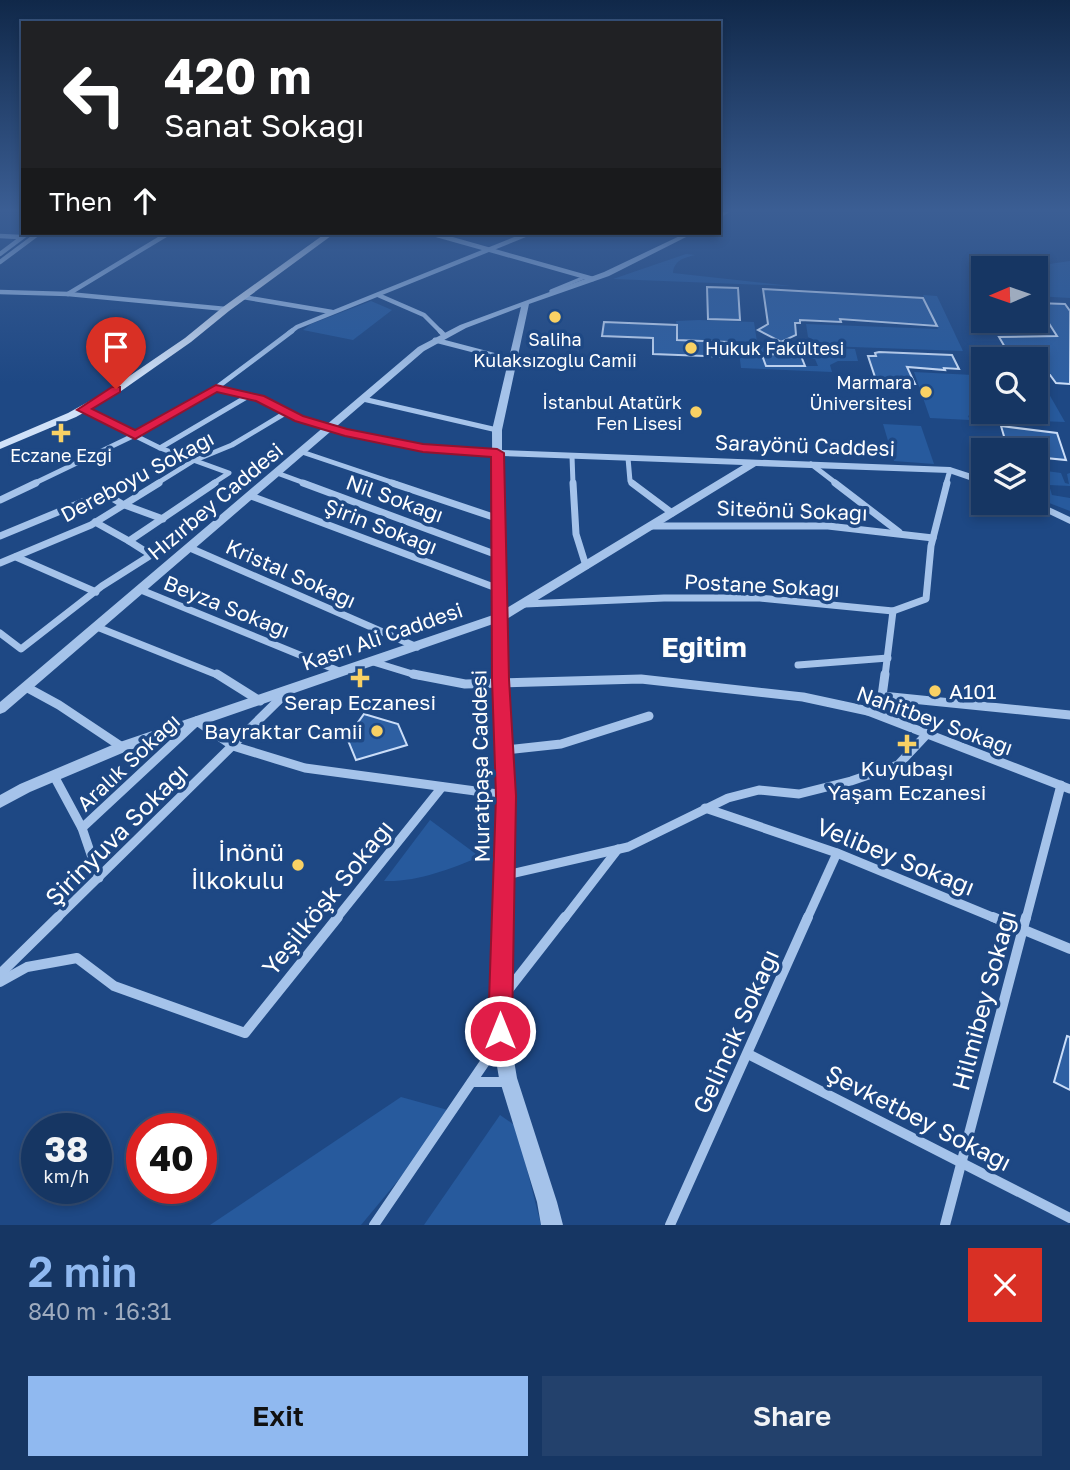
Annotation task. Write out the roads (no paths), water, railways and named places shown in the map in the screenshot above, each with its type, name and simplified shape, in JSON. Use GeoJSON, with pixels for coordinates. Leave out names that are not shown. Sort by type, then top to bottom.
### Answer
{"type":"FeatureCollection","features":[{"type":"Feature","properties":{"kind":"main road"},"geometry":{"type":"LineString","coordinates":[[0,439],[69,409],[101,390],[274,269]]}},
{"type":"Feature","properties":{"kind":"main road"},"geometry":{"type":"LineString","coordinates":[[0,446],[83,410],[167,355],[221,308],[243,297],[281,269]]}},
{"type":"Feature","properties":{"kind":"street"},"geometry":{"type":"LineString","coordinates":[[68,294],[109,269]]}},
{"type":"Feature","properties":{"kind":"street"},"geometry":{"type":"LineString","coordinates":[[0,500],[135,435],[216,388],[297,327],[442,269]]}},
{"type":"Feature","properties":{"kind":"street"},"geometry":{"type":"LineString","coordinates":[[558,269],[589,278]]}},
{"type":"Feature","properties":{"kind":"street","name":"Hızırbey Caddesi"},"geometry":{"type":"LineString","coordinates":[[526,303],[612,269]]}},
{"type":"Feature","properties":{"kind":"street","name":"Hızırbey Caddesi"},"geometry":{"type":"LineString","coordinates":[[551,291],[589,278]]}},
{"type":"Feature","properties":{"kind":"street"},"geometry":{"type":"LineString","coordinates":[[0,292],[68,294],[221,308]]}},
{"type":"Feature","properties":{"kind":"street","name":"Hızırbey Caddesi"},"geometry":{"type":"LineString","coordinates":[[0,709],[439,337],[468,322],[557,294]]}},
{"type":"Feature","properties":{"kind":"street"},"geometry":{"type":"LineString","coordinates":[[377,295],[424,315],[439,337],[512,360]]}},
{"type":"Feature","properties":{"kind":"street"},"geometry":{"type":"LineString","coordinates":[[243,297],[333,312]]}},
{"type":"Feature","properties":{"kind":"street","name":"Muratpaşa Caddesi"},"geometry":{"type":"LineString","coordinates":[[526,303],[497,430],[502,683],[506,750],[506,875],[500,1000],[501,1039],[509,1083],[552,1225]]}},
{"type":"Feature","properties":{"kind":"street"},"geometry":{"type":"LineString","coordinates":[[216,388],[250,395],[330,428],[423,448],[497,453]]}},
{"type":"Feature","properties":{"kind":"street"},"geometry":{"type":"LineString","coordinates":[[160,448],[250,395]]}},
{"type":"Feature","properties":{"kind":"street"},"geometry":{"type":"LineString","coordinates":[[363,399],[497,430]]}},
{"type":"Feature","properties":{"kind":"street"},"geometry":{"type":"LineString","coordinates":[[83,410],[160,448],[229,474],[128,541]]}},
{"type":"Feature","properties":{"kind":"street","name":"Dereboyu Sokağı"},"geometry":{"type":"LineString","coordinates":[[0,563],[95,522],[193,461],[232,445],[287,412]]}},
{"type":"Feature","properties":{"kind":"street"},"geometry":{"type":"LineString","coordinates":[[302,452],[499,519]]}},
{"type":"Feature","properties":{"kind":"street","name":"Sarayönü Caddesi"},"geometry":{"type":"LineString","coordinates":[[497,453],[950,470],[971,477]]}},
{"type":"Feature","properties":{"kind":"street"},"geometry":{"type":"LineString","coordinates":[[572,456],[576,534],[586,566]]}},
{"type":"Feature","properties":{"kind":"street"},"geometry":{"type":"LineString","coordinates":[[628,458],[630,481],[672,513]]}},
{"type":"Feature","properties":{"kind":"street","name":"Kasrı Ali Caddesi"},"geometry":{"type":"LineString","coordinates":[[0,802],[25,788],[122,747],[501,617],[755,462]]}},
{"type":"Feature","properties":{"kind":"street"},"geometry":{"type":"LineString","coordinates":[[811,464],[900,532]]}},
{"type":"Feature","properties":{"kind":"street"},"geometry":{"type":"LineString","coordinates":[[868,711],[883,696],[893,611],[926,599],[933,538],[950,470]]}},
{"type":"Feature","properties":{"kind":"street","name":"Nil Sokağı"},"geometry":{"type":"LineString","coordinates":[[277,473],[500,556]]}},
{"type":"Feature","properties":{"kind":"street"},"geometry":{"type":"LineString","coordinates":[[0,536],[104,493],[122,504],[163,519]]}},
{"type":"Feature","properties":{"kind":"street","name":"Şirin Sokağı"},"geometry":{"type":"LineString","coordinates":[[251,496],[500,589]]}},
{"type":"Feature","properties":{"kind":"street"},"geometry":{"type":"LineString","coordinates":[[1048,511],[1070,521]]}},
{"type":"Feature","properties":{"kind":"street"},"geometry":{"type":"LineString","coordinates":[[0,633],[21,649],[96,592],[151,555],[95,522]]}},
{"type":"Feature","properties":{"kind":"street","name":"Siteönü Sokağı"},"geometry":{"type":"LineString","coordinates":[[650,526],[743,523],[841,525],[933,538]]}},
{"type":"Feature","properties":{"kind":"street","name":"Kristal Sokağı"},"geometry":{"type":"LineString","coordinates":[[190,548],[418,647]]}},
{"type":"Feature","properties":{"kind":"street"},"geometry":{"type":"LineString","coordinates":[[16,557],[96,592]]}},
{"type":"Feature","properties":{"kind":"street","name":"Beyza Sokağı"},"geometry":{"type":"LineString","coordinates":[[141,590],[339,671]]}},
{"type":"Feature","properties":{"kind":"street","name":"Postane Sokağı"},"geometry":{"type":"LineString","coordinates":[[524,604],[664,598],[760,598],[893,611]]}},
{"type":"Feature","properties":{"kind":"street"},"geometry":{"type":"LineString","coordinates":[[97,626],[210,670],[260,701]]}},
{"type":"Feature","properties":{"kind":"street"},"geometry":{"type":"LineString","coordinates":[[799,665],[888,658]]}},
{"type":"Feature","properties":{"kind":"street","name":"Nahitbey Sokağı"},"geometry":{"type":"LineString","coordinates":[[370,661],[418,676],[465,684],[641,679],[803,698],[868,711],[1065,787]]}},
{"type":"Feature","properties":{"kind":"street"},"geometry":{"type":"LineString","coordinates":[[26,687],[59,705],[122,747]]}},
{"type":"Feature","properties":{"kind":"street","name":"Şirinyuva Sokağı"},"geometry":{"type":"LineString","coordinates":[[0,974],[288,691]]}},
{"type":"Feature","properties":{"kind":"street"},"geometry":{"type":"LineString","coordinates":[[883,696],[1070,715]]}},
{"type":"Feature","properties":{"kind":"street"},"geometry":{"type":"LineString","coordinates":[[506,750],[561,744],[649,716]]}},
{"type":"Feature","properties":{"kind":"street"},"geometry":{"type":"LineString","coordinates":[[197,721],[233,746],[305,768],[506,796]]}},
{"type":"Feature","properties":{"kind":"street","name":"Aralık Sokağı"},"geometry":{"type":"LineString","coordinates":[[82,828],[197,721]]}},
{"type":"Feature","properties":{"kind":"street"},"geometry":{"type":"LineString","coordinates":[[506,875],[628,847],[728,798],[759,790],[799,794],[851,781],[898,765],[927,734]]}},
{"type":"Feature","properties":{"kind":"street"},"geometry":{"type":"LineString","coordinates":[[54,776],[82,828],[99,878]]}},
{"type":"Feature","properties":{"kind":"street","name":"Yeşilköşk Sokağı"},"geometry":{"type":"LineString","coordinates":[[0,982],[27,967],[77,958],[114,986],[245,1033],[442,787]]}},
{"type":"Feature","properties":{"kind":"street","name":"Hilmibey Sokağı"},"geometry":{"type":"LineString","coordinates":[[945,1225],[1023,929],[1065,787]]}},
{"type":"Feature","properties":{"kind":"street","name":"Velibey Sokağı"},"geometry":{"type":"LineString","coordinates":[[704,808],[838,853],[1070,949]]}},
{"type":"Feature","properties":{"kind":"street"},"geometry":{"type":"LineString","coordinates":[[500,1000],[618,849]]}},
{"type":"Feature","properties":{"kind":"street","name":"Gelincik Sokağı"},"geometry":{"type":"LineString","coordinates":[[670,1225],[838,853]]}},
{"type":"Feature","properties":{"kind":"street"},"geometry":{"type":"LineString","coordinates":[[374,1225],[501,1039]]}},
{"type":"Feature","properties":{"kind":"street","name":"Şevketbey Sokağı"},"geometry":{"type":"LineString","coordinates":[[748,1054],[1070,1218]]}},
{"type":"Feature","properties":{"kind":"street"},"geometry":{"type":"LineString","coordinates":[[472,1082],[509,1083]]}},
{"type":"Feature","properties":{"kind":"place","name":"Saliha Kulaksızoğlu Camii"},"geometry":{"type":"Point","coordinates":[555,317]}},
{"type":"Feature","properties":{"kind":"place","name":"Hukuk Fakültesi"},"geometry":{"type":"Point","coordinates":[691,348]}},
{"type":"Feature","properties":{"kind":"place","name":"Marmara Üniversitesi"},"geometry":{"type":"Point","coordinates":[926,392]}},
{"type":"Feature","properties":{"kind":"place","name":"İstanbul Atatürk Fen Lisesi"},"geometry":{"type":"Point","coordinates":[696,412]}},
{"type":"Feature","properties":{"kind":"place","name":"Eczane Ezgi"},"geometry":{"type":"Point","coordinates":[61,433]}},
{"type":"Feature","properties":{"kind":"place","name":"Serap Eczanesi"},"geometry":{"type":"Point","coordinates":[360,678]}},
{"type":"Feature","properties":{"kind":"place","name":"A101"},"geometry":{"type":"Point","coordinates":[935,691]}},
{"type":"Feature","properties":{"kind":"place","name":"Bayraktar Camii"},"geometry":{"type":"Point","coordinates":[377,731]}},
{"type":"Feature","properties":{"kind":"place","name":"Kuyubaşı Yaşam Eczanesi"},"geometry":{"type":"Point","coordinates":[907,744]}},
{"type":"Feature","properties":{"kind":"place","name":"İnönü İlkokulu"},"geometry":{"type":"Point","coordinates":[298,865]}},
{"type":"Feature","properties":{"kind":"district","name":"Eğitim"},"geometry":{"type":"Point","coordinates":[704,646]}}]}
